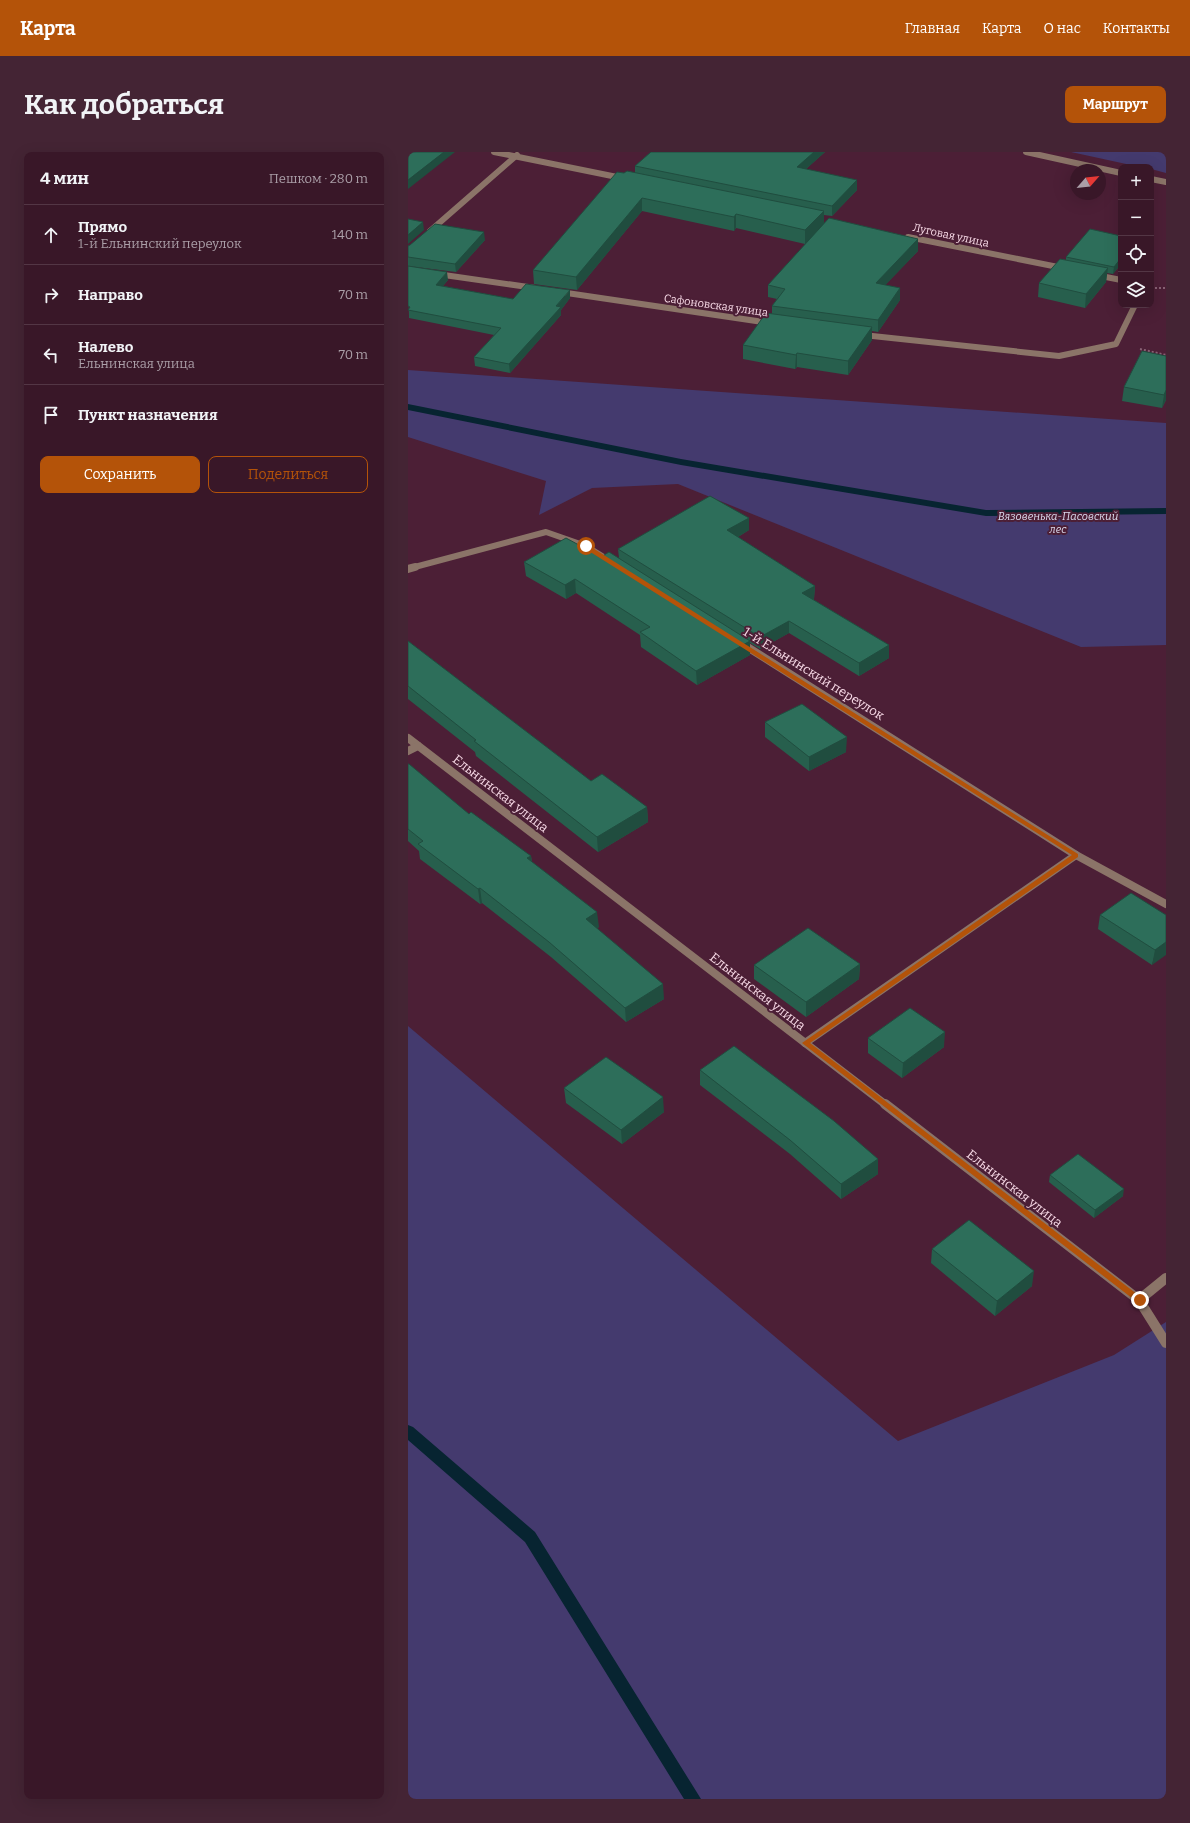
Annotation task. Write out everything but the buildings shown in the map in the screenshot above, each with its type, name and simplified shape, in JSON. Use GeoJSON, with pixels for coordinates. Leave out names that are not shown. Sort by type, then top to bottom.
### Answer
{"type":"FeatureCollection","features":[{"type":"Feature","properties":{"kind":"street"},"geometry":{"type":"LineString","coordinates":[[494,152],[632,180]]}},
{"type":"Feature","properties":{"kind":"street"},"geometry":{"type":"LineString","coordinates":[[426,235],[520,152]]}},
{"type":"Feature","properties":{"kind":"street"},"geometry":{"type":"LineString","coordinates":[[1026,152],[1118,172]]}},
{"type":"Feature","properties":{"kind":"street"},"geometry":{"type":"LineString","coordinates":[[1154,180],[1166,182]]}},
{"type":"Feature","properties":{"kind":"street","name":"Луговая улица"},"geometry":{"type":"LineString","coordinates":[[904,236],[1067,269]]}},
{"type":"Feature","properties":{"kind":"street"},"geometry":{"type":"LineString","coordinates":[[432,273],[542,290]]}},
{"type":"Feature","properties":{"kind":"street"},"geometry":{"type":"LineString","coordinates":[[1090,274],[1118,279]]}},
{"type":"Feature","properties":{"kind":"street","name":"Сафоновская улица"},"geometry":{"type":"LineString","coordinates":[[550,291],[779,324]]}},
{"type":"Feature","properties":{"kind":"street"},"geometry":{"type":"LineString","coordinates":[[857,334],[1059,356],[1116,344],[1134,308]]}},
{"type":"Feature","properties":{"kind":"street"},"geometry":{"type":"LineString","coordinates":[[408,569],[546,532],[586,546],[620,567]]}},
{"type":"Feature","properties":{"kind":"street","name":"1-й Ельнинский переулок"},"geometry":{"type":"LineString","coordinates":[[733,638],[1076,855],[1166,904]]}},
{"type":"Feature","properties":{"kind":"street","name":"Ельнинская улица"},"geometry":{"type":"LineString","coordinates":[[408,738],[1140,1300]]}},
{"type":"Feature","properties":{"kind":"street"},"geometry":{"type":"LineString","coordinates":[[408,751],[418,746]]}},
{"type":"Feature","properties":{"kind":"street"},"geometry":{"type":"LineString","coordinates":[[805,1043],[1076,855]]}},
{"type":"Feature","properties":{"kind":"street"},"geometry":{"type":"LineString","coordinates":[[1166,1278],[1140,1300],[1166,1343]]}},
{"type":"Feature","properties":{"kind":"path"},"geometry":{"type":"LineString","coordinates":[[1154,288],[1166,288]]}},
{"type":"Feature","properties":{"kind":"green space"},"geometry":{"type":"Polygon","coordinates":[[[1071,152],[1166,152],[1166,173],[1154,170],[1154,164],[1126,164],[1071,152]]]}},
{"type":"Feature","properties":{"kind":"green space","name":"Вязовенька-Пасовский лес"},"geometry":{"type":"Polygon","coordinates":[[[408,370],[1166,423],[1166,645],[1081,647],[678,484],[592,488],[539,515],[546,481],[408,437],[408,370]]]}},
{"type":"Feature","properties":{"kind":"green space"},"geometry":{"type":"Polygon","coordinates":[[[408,1026],[898,1441],[1114,1355],[1166,1322],[1166,1799],[408,1799],[408,1026]]]}},
{"type":"Feature","properties":{"kind":"waterway"},"geometry":{"type":"LineString","coordinates":[[408,407],[681,462],[986,513],[1166,511]]}},
{"type":"Feature","properties":{"kind":"waterway"},"geometry":{"type":"LineString","coordinates":[[408,1431],[530,1537],[693,1799]]}},
{"type":"Feature","properties":{"kind":"route"},"geometry":{"type":"LineString","coordinates":[[586,546],[833,700],[1076,855],[805,1043],[1140,1300]]}}]}
